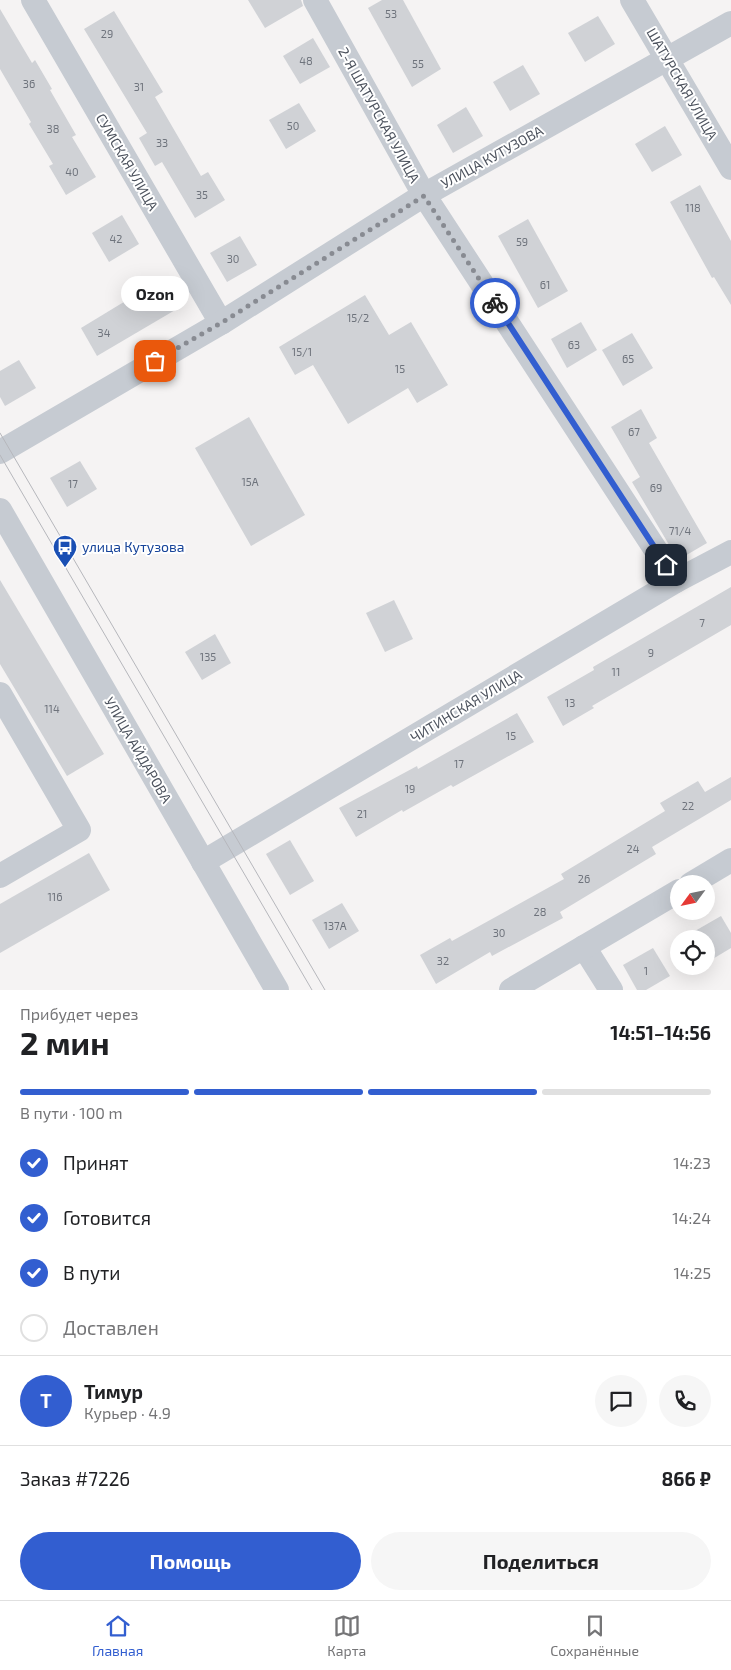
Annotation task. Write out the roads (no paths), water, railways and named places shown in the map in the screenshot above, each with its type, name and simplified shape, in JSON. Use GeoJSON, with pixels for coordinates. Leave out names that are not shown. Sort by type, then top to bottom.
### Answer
{"type":"FeatureCollection","features":[{"type":"Feature","properties":{"kind":"street","name":"СУМСКАЯ УЛИЦА"},"geometry":{"type":"LineString","coordinates":[[33,0],[221,323]]}},
{"type":"Feature","properties":{"kind":"street","name":"2-Я ШАТУРСКАЯ УЛИЦА"},"geometry":{"type":"LineString","coordinates":[[315,0],[424,196],[676,581]]}},
{"type":"Feature","properties":{"kind":"street","name":"ШАТУРСКАЯ УЛИЦА"},"geometry":{"type":"LineString","coordinates":[[632,0],[731,168]]}},
{"type":"Feature","properties":{"kind":"street","name":"УЛИЦА КУТУЗОВА"},"geometry":{"type":"LineString","coordinates":[[0,452],[221,323],[424,196],[731,23]]}},
{"type":"Feature","properties":{"kind":"street","name":"УЛИЦА АЙДАРОВА"},"geometry":{"type":"LineString","coordinates":[[0,510],[277,990]]}},
{"type":"Feature","properties":{"kind":"street","name":"ЧИТИНСКАЯ УЛИЦА"},"geometry":{"type":"LineString","coordinates":[[203,862],[676,581],[731,552]]}},
{"type":"Feature","properties":{"kind":"street"},"geometry":{"type":"LineString","coordinates":[[0,694],[79,830],[0,876]]}},
{"type":"Feature","properties":{"kind":"street"},"geometry":{"type":"LineString","coordinates":[[706,875],[731,860]]}},
{"type":"Feature","properties":{"kind":"street"},"geometry":{"type":"LineString","coordinates":[[511,990],[670,896]]}},
{"type":"Feature","properties":{"kind":"street"},"geometry":{"type":"LineString","coordinates":[[584,946],[611,990]]}},
{"type":"Feature","properties":{"kind":"tram line"},"geometry":{"type":"LineString","coordinates":[[0,433],[325,990]]}},
{"type":"Feature","properties":{"kind":"tram line"},"geometry":{"type":"LineString","coordinates":[[0,455],[312,990]]}},
{"type":"Feature","properties":{"kind":"place","name":"Ozon"},"geometry":{"type":"Point","coordinates":[155,361]}},
{"type":"Feature","properties":{"kind":"place","name":"улица Кутузова"},"geometry":{"type":"Point","coordinates":[65,568]}}]}
